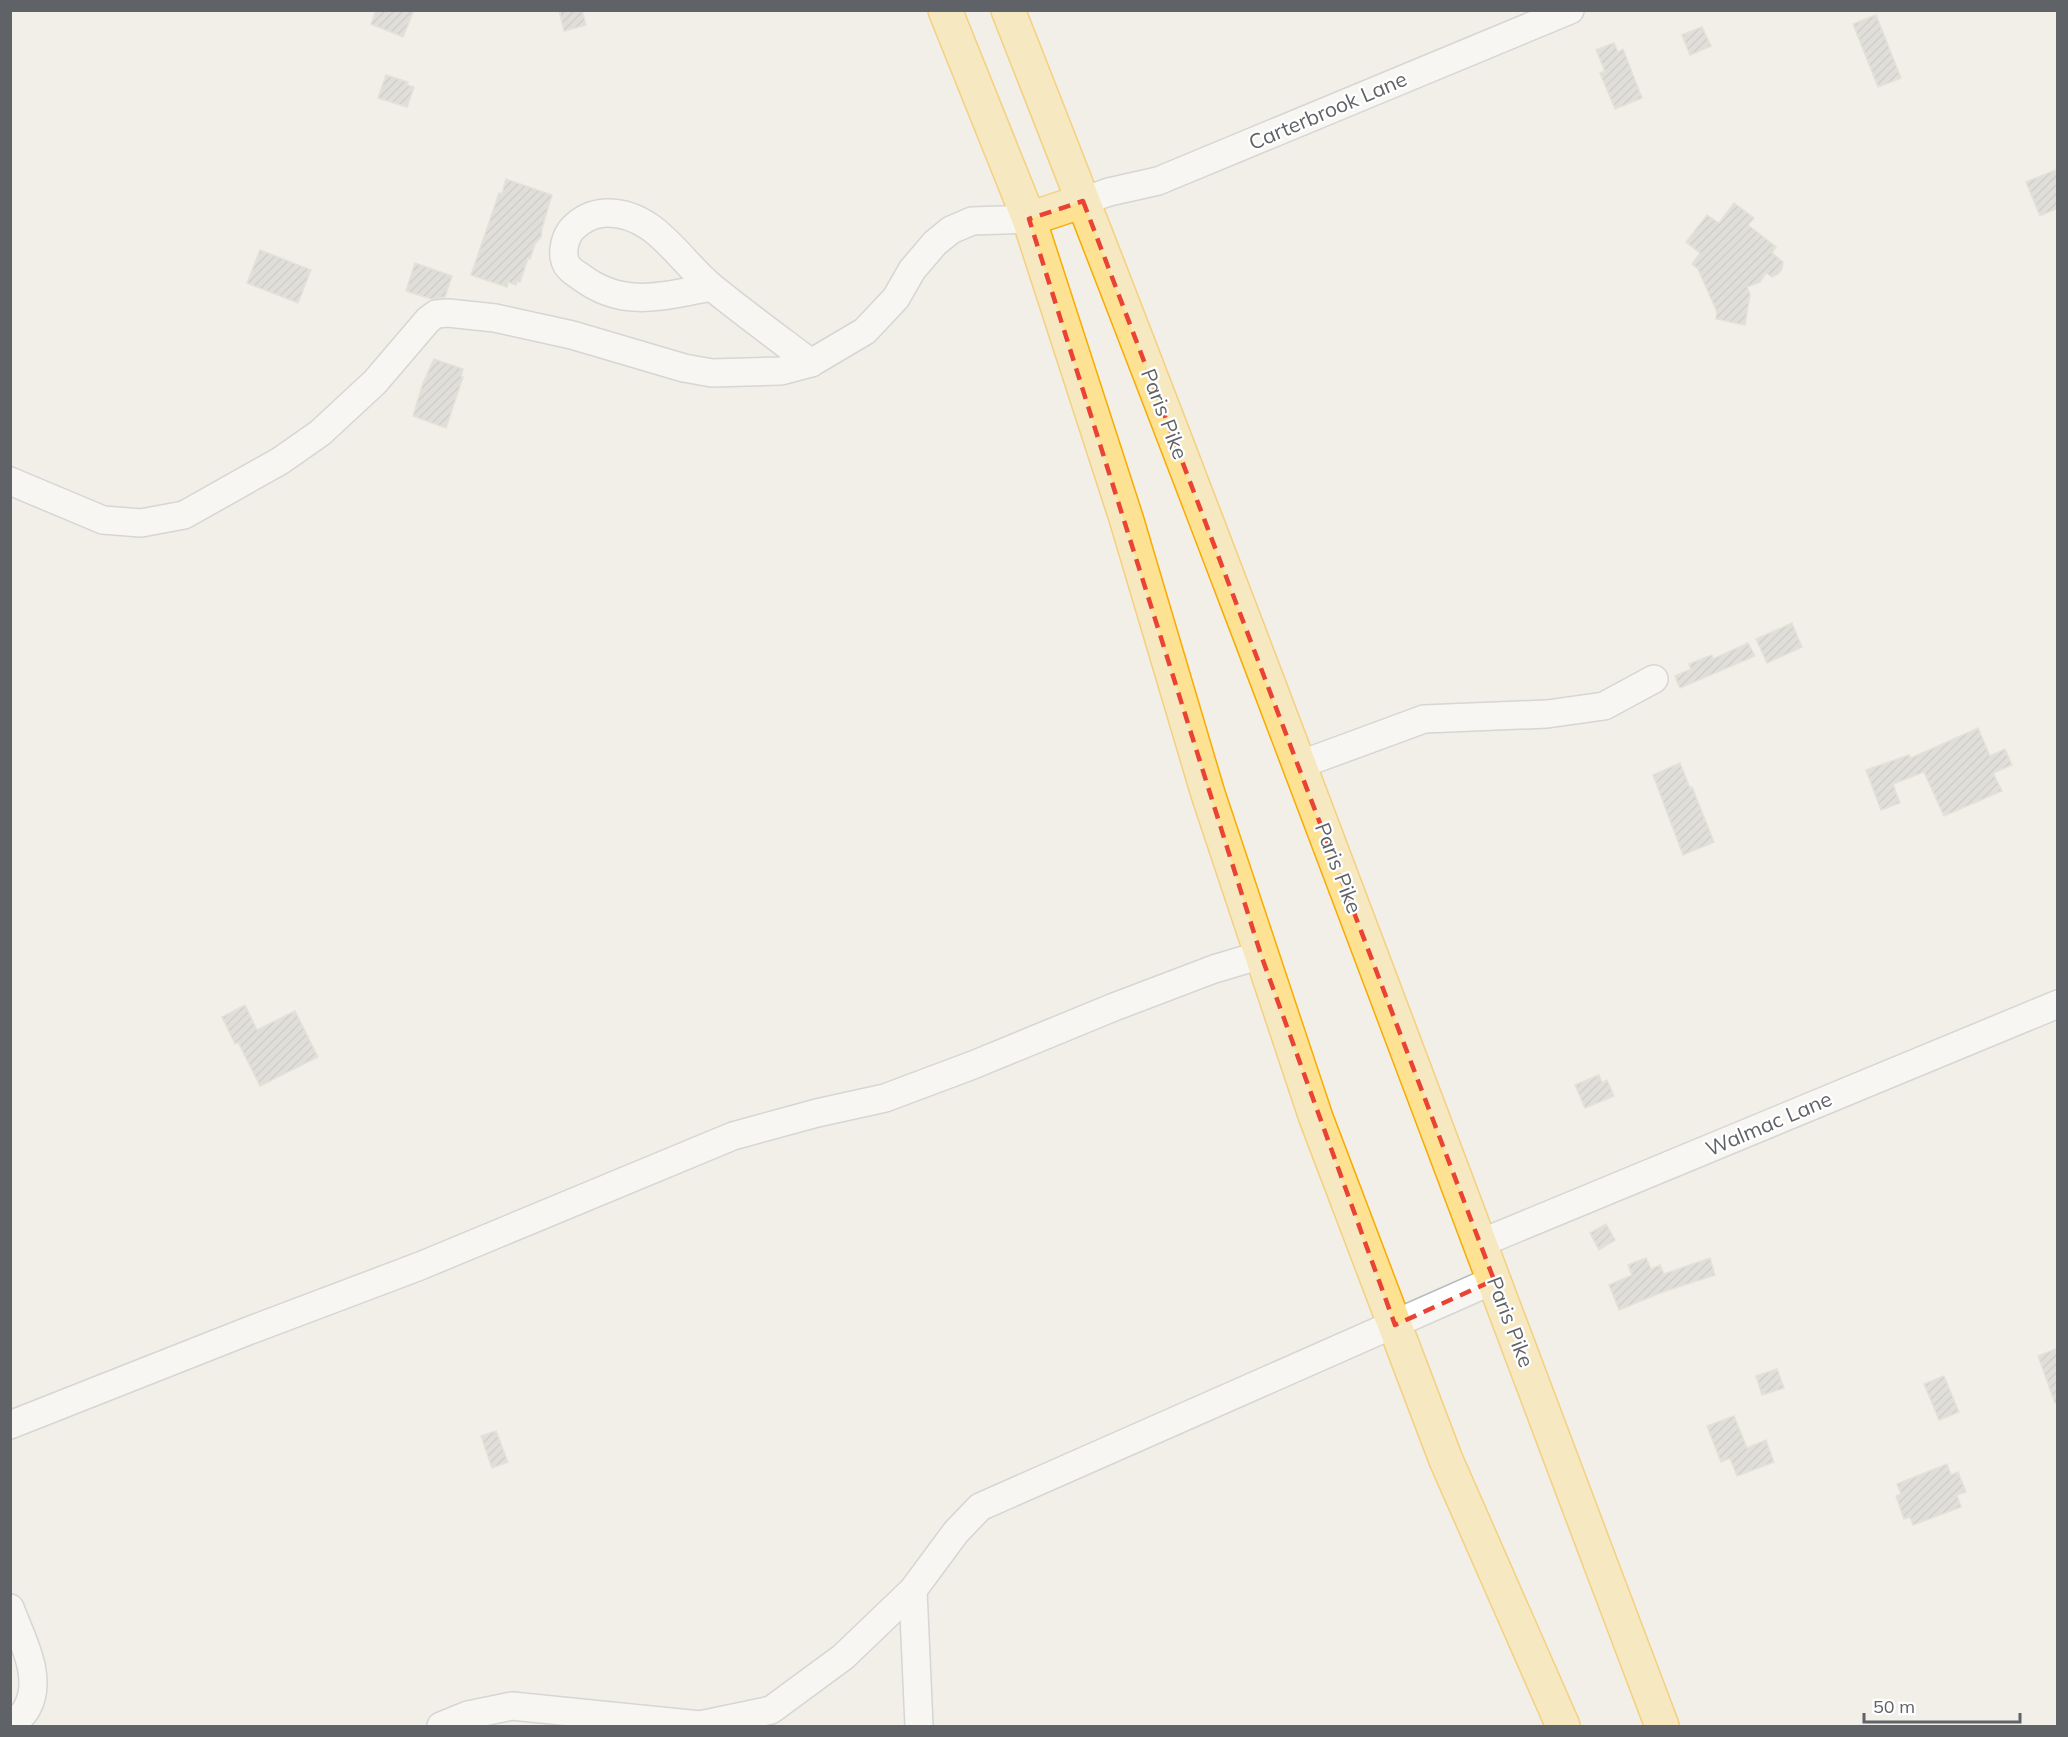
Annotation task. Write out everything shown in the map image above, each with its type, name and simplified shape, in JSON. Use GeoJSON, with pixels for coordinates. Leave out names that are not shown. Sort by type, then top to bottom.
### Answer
{"type":"FeatureCollection","features":[{"type":"Feature","properties":{"kind":"highway"},"geometry":{"type":"LineString","coordinates":[[945,10],[1029,219],[1126,518],[1208,794],[1316,1118],[1446,1460],[1563,1726]]}},
{"type":"Feature","properties":{"kind":"highway","name":"Paris Pike"},"geometry":{"type":"LineString","coordinates":[[1008,10],[1299,765],[1662,1726]]}},
{"type":"Feature","properties":{"kind":"highway"},"geometry":{"type":"LineString","coordinates":[[1029,219],[1083,201]]}},
{"type":"Feature","properties":{"kind":"street","name":"Carterbrook Lane"},"geometry":{"type":"LineString","coordinates":[[1083,201],[1158,181],[1570,10]]}},
{"type":"Feature","properties":{"kind":"street"},"geometry":{"type":"LineString","coordinates":[[711,287],[649,298],[622,297],[587,282],[575,273],[565,264],[563,250],[570,231],[580,221],[595,214],[612,213],[634,217],[663,237],[711,287],[811,363]]}},
{"type":"Feature","properties":{"kind":"street"},"geometry":{"type":"LineString","coordinates":[[10,481],[103,520],[141,523],[184,515],[280,461],[320,433],[375,382],[428,320],[436,314],[495,318],[561,333],[684,368],[712,373],[781,371],[811,363],[865,331],[896,298],[912,270],[934,243],[951,230],[972,221],[1029,219]]}},
{"type":"Feature","properties":{"kind":"street"},"geometry":{"type":"LineString","coordinates":[[1299,765],[1424,719],[1547,714],[1604,706],[1654,679]]}},
{"type":"Feature","properties":{"kind":"street"},"geometry":{"type":"LineString","coordinates":[[10,1425],[431,1262],[733,1136],[817,1113],[885,1098],[1214,969],[1261,955]]}},
{"type":"Feature","properties":{"kind":"street","name":"Walmac Lane"},"geometry":{"type":"LineString","coordinates":[[1481,1243],[2058,1004]]}},
{"type":"Feature","properties":{"kind":"street"},"geometry":{"type":"LineString","coordinates":[[441,1726],[468,1715],[512,1706],[701,1726],[771,1710],[843,1657],[914,1590],[956,1532],[980,1507],[1494,1280]]}},
{"type":"Feature","properties":{"kind":"street"},"geometry":{"type":"LineString","coordinates":[[914,1590],[919,1726]]}},
{"type":"Feature","properties":{"kind":"street"},"geometry":{"type":"LineString","coordinates":[[10,1608],[31,1665],[34,1691],[26,1710],[10,1726]]}},
{"type":"Feature","properties":{"kind":"highlighted area"},"geometry":{"type":"Polygon","coordinates":[[[1083,201],[1494,1280],[1395,1325],[1261,955],[1029,219],[1083,201]]]}},
{"type":"Feature","properties":{"kind":"building"},"geometry":{"type":"Polygon","coordinates":[[[376,10],[414,10],[403,37],[371,24],[376,10]]]}},
{"type":"Feature","properties":{"kind":"building"},"geometry":{"type":"Polygon","coordinates":[[[559,10],[582,10],[586,25],[564,31],[559,10]]]}},
{"type":"Feature","properties":{"kind":"building"},"geometry":{"type":"Polygon","coordinates":[[[1876,15],[1901,78],[1878,87],[1853,24],[1876,15]]]}},
{"type":"Feature","properties":{"kind":"building"},"geometry":{"type":"Polygon","coordinates":[[[1702,27],[1711,46],[1690,55],[1682,35],[1702,27]]]}},
{"type":"Feature","properties":{"kind":"building"},"geometry":{"type":"Polygon","coordinates":[[[1614,43],[1618,52],[1623,49],[1642,98],[1615,109],[1600,73],[1605,71],[1596,50],[1614,43]]]}},
{"type":"Feature","properties":{"kind":"building"},"geometry":{"type":"Polygon","coordinates":[[[386,75],[408,82],[407,85],[414,87],[407,107],[378,98],[386,75]]]}},
{"type":"Feature","properties":{"kind":"building"},"geometry":{"type":"Polygon","coordinates":[[[2058,169],[2058,208],[2040,216],[2026,182],[2058,169]]]}},
{"type":"Feature","properties":{"kind":"building"},"geometry":{"type":"Polygon","coordinates":[[[506,179],[552,195],[541,237],[535,244],[530,259],[528,258],[520,282],[517,281],[516,285],[508,282],[507,287],[471,275],[506,179]]]}},
{"type":"Feature","properties":{"kind":"building"},"geometry":{"type":"Polygon","coordinates":[[[1734,203],[1754,218],[1748,225],[1776,247],[1772,253],[1783,262],[1778,274],[1772,277],[1766,273],[1760,282],[1747,287],[1750,294],[1745,325],[1716,319],[1717,312],[1698,269],[1692,264],[1700,253],[1686,242],[1707,215],[1719,223],[1734,203]]]}},
{"type":"Feature","properties":{"kind":"building"},"geometry":{"type":"Polygon","coordinates":[[[260,250],[311,270],[298,303],[247,283],[260,250]]]}},
{"type":"Feature","properties":{"kind":"building"},"geometry":{"type":"Polygon","coordinates":[[[415,263],[452,276],[445,297],[431,299],[406,291],[415,263]]]}},
{"type":"Feature","properties":{"kind":"building"},"geometry":{"type":"Polygon","coordinates":[[[434,359],[463,369],[461,376],[463,377],[446,428],[413,416],[423,383],[434,359]]]}},
{"type":"Feature","properties":{"kind":"building"},"geometry":{"type":"Polygon","coordinates":[[[1792,623],[1802,647],[1767,663],[1756,639],[1792,623]]]}},
{"type":"Feature","properties":{"kind":"building"},"geometry":{"type":"Polygon","coordinates":[[[1748,643],[1755,656],[1680,688],[1675,676],[1691,669],[1689,664],[1712,655],[1713,659],[1748,643]]]}},
{"type":"Feature","properties":{"kind":"building"},"geometry":{"type":"Polygon","coordinates":[[[1978,728],[1990,756],[2005,749],[2012,765],[1993,773],[2002,791],[1944,816],[1924,772],[1893,784],[1900,803],[1881,810],[1866,770],[1909,755],[1911,758],[1978,728]]]}},
{"type":"Feature","properties":{"kind":"building"},"geometry":{"type":"Polygon","coordinates":[[[1680,763],[1714,842],[1683,855],[1653,775],[1680,763]]]}},
{"type":"Feature","properties":{"kind":"building"},"geometry":{"type":"Polygon","coordinates":[[[245,1005],[257,1030],[295,1011],[318,1057],[260,1086],[238,1042],[235,1044],[222,1017],[245,1005]]]}},
{"type":"Feature","properties":{"kind":"building"},"geometry":{"type":"Polygon","coordinates":[[[1599,1075],[1602,1083],[1607,1080],[1614,1096],[1585,1108],[1575,1085],[1599,1075]]]}},
{"type":"Feature","properties":{"kind":"building"},"geometry":{"type":"Polygon","coordinates":[[[1606,1224],[1615,1240],[1599,1250],[1590,1233],[1606,1224]]]}},
{"type":"Feature","properties":{"kind":"building"},"geometry":{"type":"Polygon","coordinates":[[[1646,1258],[1651,1269],[1660,1265],[1664,1274],[1710,1258],[1715,1275],[1660,1293],[1619,1310],[1609,1285],[1632,1275],[1628,1265],[1646,1258]]]}},
{"type":"Feature","properties":{"kind":"building"},"geometry":{"type":"Polygon","coordinates":[[[2058,1348],[2058,1402],[2055,1403],[2038,1356],[2058,1348]]]}},
{"type":"Feature","properties":{"kind":"building"},"geometry":{"type":"Polygon","coordinates":[[[1777,1369],[1784,1388],[1762,1395],[1756,1376],[1777,1369]]]}},
{"type":"Feature","properties":{"kind":"building"},"geometry":{"type":"Polygon","coordinates":[[[1944,1376],[1959,1412],[1939,1420],[1924,1384],[1944,1376]]]}},
{"type":"Feature","properties":{"kind":"building"},"geometry":{"type":"Polygon","coordinates":[[[1734,1416],[1747,1448],[1766,1440],[1774,1462],[1737,1476],[1730,1458],[1721,1462],[1707,1426],[1734,1416]]]}},
{"type":"Feature","properties":{"kind":"building"},"geometry":{"type":"Polygon","coordinates":[[[496,1431],[508,1462],[492,1468],[481,1436],[496,1431]]]}},
{"type":"Feature","properties":{"kind":"building"},"geometry":{"type":"Polygon","coordinates":[[[1947,1464],[1951,1475],[1958,1472],[1966,1492],[1957,1495],[1961,1507],[1913,1525],[1910,1517],[1904,1519],[1896,1496],[1901,1494],[1897,1484],[1947,1464]]]}}]}
